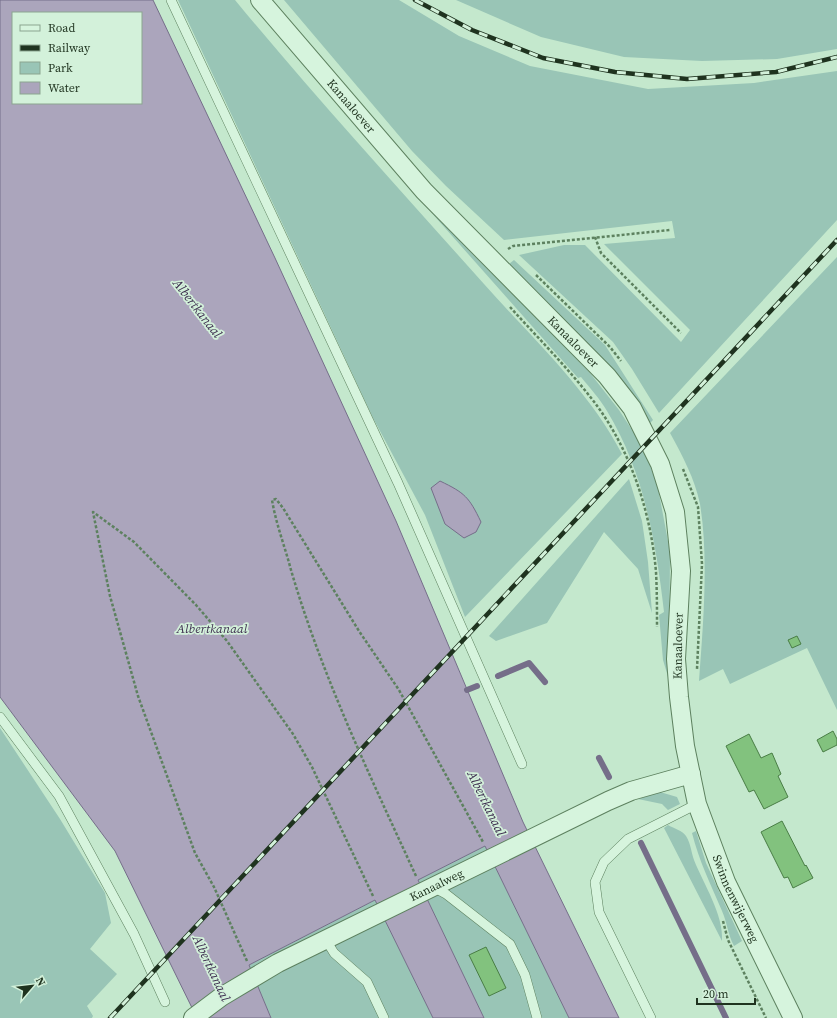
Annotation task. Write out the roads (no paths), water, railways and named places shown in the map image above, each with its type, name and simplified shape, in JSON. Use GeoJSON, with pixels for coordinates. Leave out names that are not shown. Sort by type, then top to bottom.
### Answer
{"type":"FeatureCollection","features":[{"type":"Feature","properties":{"kind":"street","name":"Kanaaloever"},"geometry":{"type":"LineString","coordinates":[[260,0],[424,191],[607,376],[632,408],[660,464],[675,512],[681,570],[676,659],[679,697],[691,774]]}},
{"type":"Feature","properties":{"kind":"street","name":"Swinnenwijerweg"},"geometry":{"type":"LineString","coordinates":[[691,774],[698,804],[726,882],[793,1018]]}},
{"type":"Feature","properties":{"kind":"street","name":"Kanaalweg"},"geometry":{"type":"LineString","coordinates":[[193,1018],[221,997],[278,963],[326,940],[426,884],[570,820],[631,791],[691,774]]}},
{"type":"Feature","properties":{"kind":"lane"},"geometry":{"type":"LineString","coordinates":[[171,0],[398,483],[522,764]]}},
{"type":"Feature","properties":{"kind":"lane"},"geometry":{"type":"LineString","coordinates":[[0,717],[59,796],[134,934],[165,1002]]}},
{"type":"Feature","properties":{"kind":"lane"},"geometry":{"type":"LineString","coordinates":[[651,1018],[599,912],[595,882],[604,862],[628,839],[698,804]]}},
{"type":"Feature","properties":{"kind":"lane"},"geometry":{"type":"LineString","coordinates":[[426,884],[446,894],[510,944],[525,975],[537,1018]]}},
{"type":"Feature","properties":{"kind":"lane"},"geometry":{"type":"LineString","coordinates":[[326,940],[334,953],[367,982],[384,1018]]}},
{"type":"Feature","properties":{"kind":"water","name":"Albertkanaal"},"geometry":{"type":"Polygon","coordinates":[[[0,0],[153,0],[275,258],[396,521],[523,822],[619,1018],[569,1018],[485,846],[418,880],[484,1018],[433,1018],[375,900],[249,965],[271,1018],[197,1018],[115,851],[0,697],[0,0]]]}},
{"type":"Feature","properties":{"kind":"water"},"geometry":{"type":"Polygon","coordinates":[[[440,481],[461,493],[469,501],[481,522],[476,532],[464,538],[445,524],[431,488],[440,481]]]}},
{"type":"Feature","properties":{"kind":"waterway"},"geometry":{"type":"LineString","coordinates":[[498,676],[529,663],[545,682]]}},
{"type":"Feature","properties":{"kind":"waterway"},"geometry":{"type":"LineString","coordinates":[[467,690],[477,686]]}},
{"type":"Feature","properties":{"kind":"waterway"},"geometry":{"type":"LineString","coordinates":[[599,758],[609,777]]}},
{"type":"Feature","properties":{"kind":"waterway"},"geometry":{"type":"LineString","coordinates":[[641,843],[726,1018]]}},
{"type":"Feature","properties":{"kind":"railway"},"geometry":{"type":"LineString","coordinates":[[415,0],[472,30],[543,58],[615,72],[687,79],[776,72],[837,57]]}},
{"type":"Feature","properties":{"kind":"railway"},"geometry":{"type":"LineString","coordinates":[[110,1018],[837,240]]}}]}
